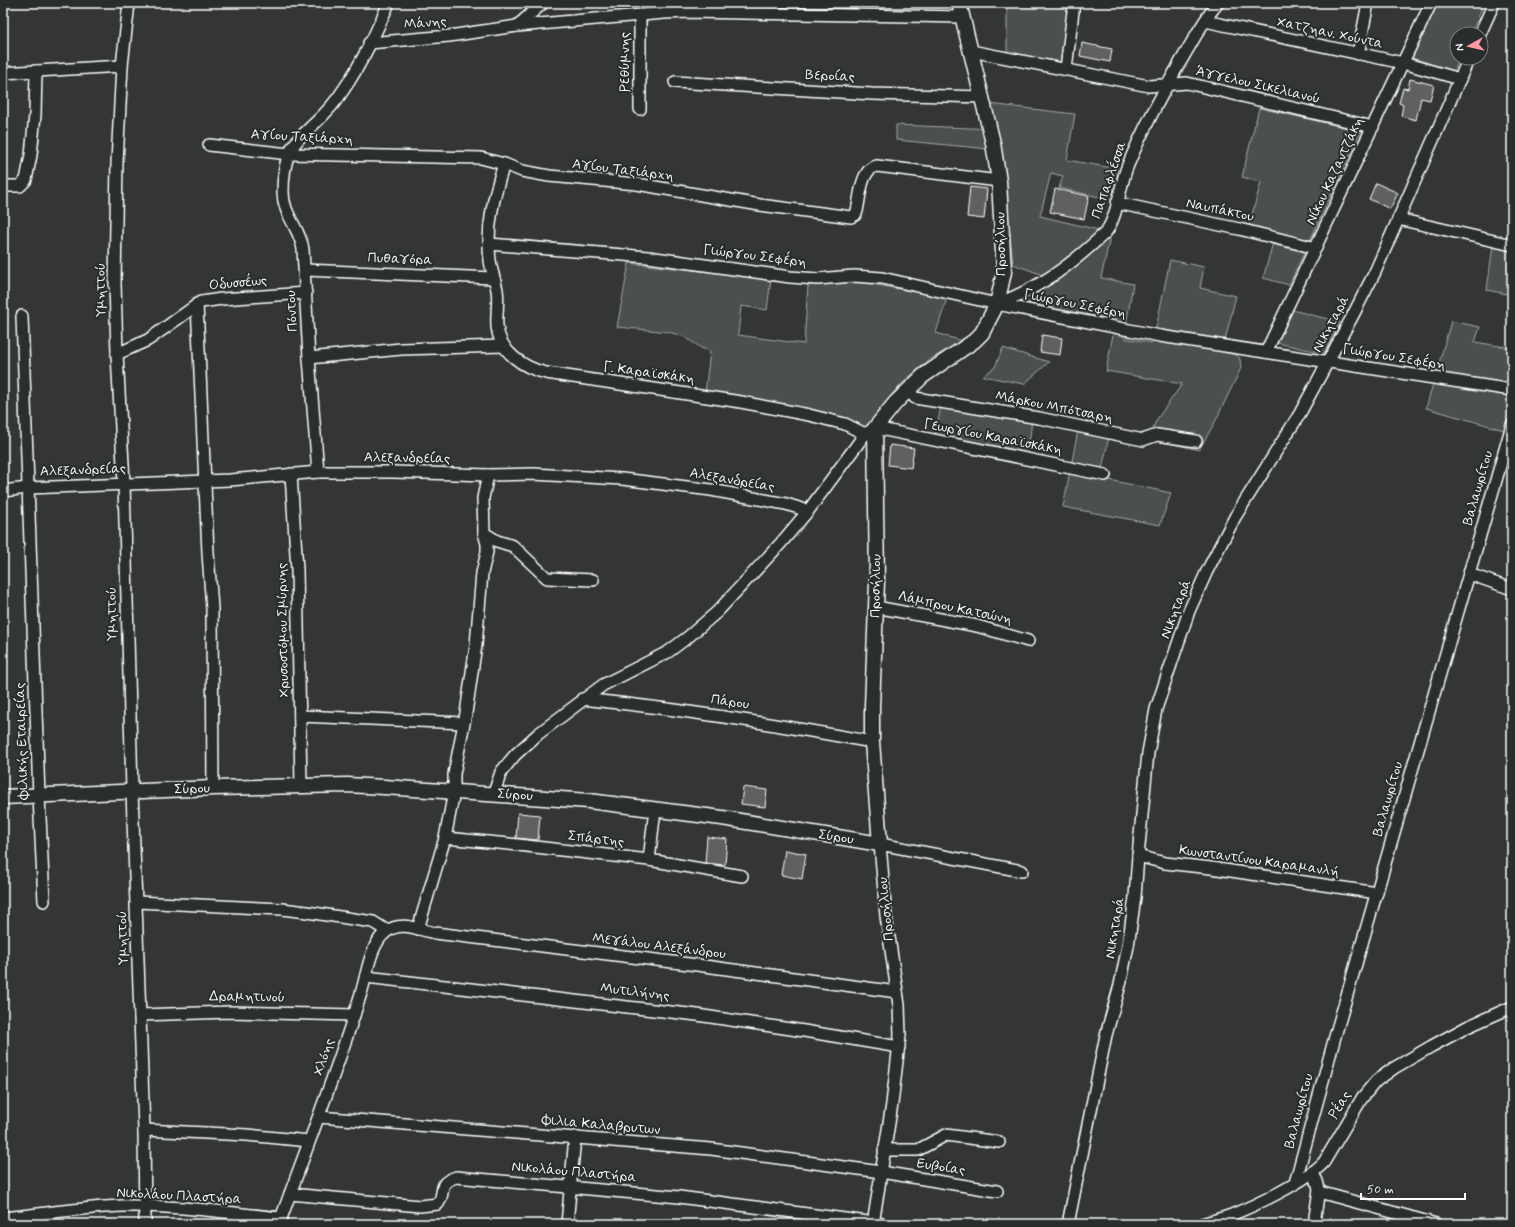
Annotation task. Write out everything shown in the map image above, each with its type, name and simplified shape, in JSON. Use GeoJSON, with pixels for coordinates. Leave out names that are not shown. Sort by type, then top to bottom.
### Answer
{"type":"FeatureCollection","features":[{"type":"Feature","properties":{"kind":"street","name":"Υμηττού"},"geometry":{"type":"LineString","coordinates":[[129,3],[122,66],[115,195],[117,354],[124,483],[146,1224]]}},
{"type":"Feature","properties":{"kind":"street"},"geometry":{"type":"LineString","coordinates":[[289,154],[300,137],[333,106],[345,89],[389,3]]}},
{"type":"Feature","properties":{"kind":"street"},"geometry":{"type":"LineString","coordinates":[[517,26],[544,3]]}},
{"type":"Feature","properties":{"kind":"street","name":"Προσήλιου"},"geometry":{"type":"LineString","coordinates":[[876,1224],[881,1172],[899,1047],[900,1020],[886,916],[872,742],[877,574],[870,431],[896,402],[932,368],[964,348],[982,333],[997,304],[1001,287],[1004,260],[999,181],[993,143],[959,3]]}},
{"type":"Feature","properties":{"kind":"street"},"geometry":{"type":"LineString","coordinates":[[1066,69],[1074,3]]}},
{"type":"Feature","properties":{"kind":"street"},"geometry":{"type":"LineString","coordinates":[[1358,54],[1368,3]]}},
{"type":"Feature","properties":{"kind":"street","name":"Νίκου Καζαντζάκη"},"geometry":{"type":"LineString","coordinates":[[1266,352],[1431,3]]}},
{"type":"Feature","properties":{"kind":"street"},"geometry":{"type":"LineString","coordinates":[[1484,26],[1494,3]]}},
{"type":"Feature","properties":{"kind":"street","name":"Παπαφλέσσα"},"geometry":{"type":"LineString","coordinates":[[997,304],[1028,291],[1069,265],[1106,232],[1111,223],[1128,166],[1167,85],[1215,5]]}},
{"type":"Feature","properties":{"kind":"street","name":"Μάνης"},"geometry":{"type":"LineString","coordinates":[[369,43],[449,36],[517,26],[691,12],[962,17]]}},
{"type":"Feature","properties":{"kind":"street","name":"Ρεθύμνης"},"geometry":{"type":"LineString","coordinates":[[640,15],[640,109]]}},
{"type":"Feature","properties":{"kind":"street","name":"Χατζηαν. Χούντα"},"geometry":{"type":"LineString","coordinates":[[1205,21],[1403,63],[1460,79]]}},
{"type":"Feature","properties":{"kind":"street","name":"Άγγελου Σικελιανού"},"geometry":{"type":"LineString","coordinates":[[971,51],[1149,86],[1187,83],[1373,127]]}},
{"type":"Feature","properties":{"kind":"street"},"geometry":{"type":"LineString","coordinates":[[3,73],[122,66]]}},
{"type":"Feature","properties":{"kind":"street","name":"Νικηταρά"},"geometry":{"type":"LineString","coordinates":[[1068,1224],[1106,1035],[1120,985],[1128,946],[1135,897],[1148,753],[1156,709],[1189,611],[1207,571],[1235,517],[1299,415],[1341,340],[1375,272],[1466,66]]}},
{"type":"Feature","properties":{"kind":"street"},"geometry":{"type":"LineString","coordinates":[[3,186],[20,186],[26,180],[32,142],[36,72]]}},
{"type":"Feature","properties":{"kind":"street","name":"Βεροίας"},"geometry":{"type":"LineString","coordinates":[[675,82],[872,94],[983,97]]}},
{"type":"Feature","properties":{"kind":"street","name":"Αγίου Ταξιάρχη"},"geometry":{"type":"LineString","coordinates":[[209,145],[289,154],[481,158],[504,164],[522,171],[549,176],[637,184],[760,205],[850,217],[857,211],[867,172],[873,167],[877,166],[999,181]]}},
{"type":"Feature","properties":{"kind":"street","name":"Πόντου"},"geometry":{"type":"LineString","coordinates":[[289,154],[284,176],[284,200],[287,213],[301,239],[305,270],[309,358],[318,472]]}},
{"type":"Feature","properties":{"kind":"street","name":"Γ. Καραϊσκάκη"},"geometry":{"type":"LineString","coordinates":[[504,164],[492,208],[489,230],[490,260],[497,290],[497,328],[499,337],[504,346],[522,364],[530,369],[546,374],[741,402],[809,414],[870,431]]}},
{"type":"Feature","properties":{"kind":"street","name":"Ναυπάκτου"},"geometry":{"type":"LineString","coordinates":[[1117,203],[1239,229],[1316,248]]}},
{"type":"Feature","properties":{"kind":"street"},"geometry":{"type":"LineString","coordinates":[[1398,219],[1512,245]]}},
{"type":"Feature","properties":{"kind":"street","name":"Γιώργου Σεφέρη"},"geometry":{"type":"LineString","coordinates":[[489,244],[648,258],[790,277],[816,278],[854,276],[882,278],[997,304],[1160,336],[1512,390]]}},
{"type":"Feature","properties":{"kind":"street","name":"Πυθαγόρα"},"geometry":{"type":"LineString","coordinates":[[305,270],[493,278]]}},
{"type":"Feature","properties":{"kind":"street","name":"Οδυσσέως"},"geometry":{"type":"LineString","coordinates":[[117,354],[148,340],[178,320],[198,304],[207,300],[306,293]]}},
{"type":"Feature","properties":{"kind":"street"},"geometry":{"type":"LineString","coordinates":[[198,304],[212,609],[213,788]]}},
{"type":"Feature","properties":{"kind":"street","name":"Φιλικής Εταιρείας"},"geometry":{"type":"LineString","coordinates":[[22,316],[44,901]]}},
{"type":"Feature","properties":{"kind":"street"},"geometry":{"type":"LineString","coordinates":[[309,358],[402,349],[504,346]]}},
{"type":"Feature","properties":{"kind":"street","name":"Μάρκου Μπότσαρη"},"geometry":{"type":"LineString","coordinates":[[908,390],[915,398],[1039,418],[1143,440],[1157,435],[1196,441]]}},
{"type":"Feature","properties":{"kind":"street","name":"Βαλαωρίτου"},"geometry":{"type":"LineString","coordinates":[[1295,1183],[1334,1040],[1512,425]]}},
{"type":"Feature","properties":{"kind":"street"},"geometry":{"type":"LineString","coordinates":[[494,793],[501,772],[515,755],[538,734],[582,699],[607,682],[668,652],[688,637],[732,597],[808,511],[870,431]]}},
{"type":"Feature","properties":{"kind":"street","name":"Γεωργίου Καραϊσκάκη"},"geometry":{"type":"LineString","coordinates":[[870,431],[1105,475]]}},
{"type":"Feature","properties":{"kind":"street","name":"Αλεξανδρείας"},"geometry":{"type":"LineString","coordinates":[[3,491],[28,488],[124,483],[205,482],[318,472],[533,474],[622,479],[711,490],[778,503],[808,511]]}},
{"type":"Feature","properties":{"kind":"street","name":"Χρυσοστόμου Σμύρνης"},"geometry":{"type":"LineString","coordinates":[[291,474],[297,570],[301,785]]}},
{"type":"Feature","properties":{"kind":"street"},"geometry":{"type":"LineString","coordinates":[[137,902],[282,909],[373,922],[387,931],[398,926],[418,929],[445,838],[454,792],[454,774],[464,723],[476,645],[482,573],[487,552],[487,544],[484,533],[483,498],[488,474]]}},
{"type":"Feature","properties":{"kind":"street"},"geometry":{"type":"LineString","coordinates":[[484,533],[497,541],[513,546],[547,578],[593,580]]}},
{"type":"Feature","properties":{"kind":"street"},"geometry":{"type":"LineString","coordinates":[[1469,574],[1512,589]]}},
{"type":"Feature","properties":{"kind":"street","name":"Λάμπρου Κατσώνη"},"geometry":{"type":"LineString","coordinates":[[876,607],[977,626],[1028,641]]}},
{"type":"Feature","properties":{"kind":"street","name":"Πάρου"},"geometry":{"type":"LineString","coordinates":[[582,699],[721,716],[872,742]]}},
{"type":"Feature","properties":{"kind":"street"},"geometry":{"type":"LineString","coordinates":[[300,716],[464,723]]}},
{"type":"Feature","properties":{"kind":"street","name":"Σύρου"},"geometry":{"type":"LineString","coordinates":[[3,797],[301,785],[354,785],[454,792],[494,793],[589,801],[722,818],[880,844],[1022,871]]}},
{"type":"Feature","properties":{"kind":"street"},"geometry":{"type":"LineString","coordinates":[[649,860],[655,809]]}},
{"type":"Feature","properties":{"kind":"street","name":"Σπάρτης"},"geometry":{"type":"LineString","coordinates":[[445,838],[649,860],[742,876]]}},
{"type":"Feature","properties":{"kind":"street","name":"Κωνσταντίνου Καραμανλή"},"geometry":{"type":"LineString","coordinates":[[1138,856],[1165,863],[1211,868],[1377,892]]}},
{"type":"Feature","properties":{"kind":"street","name":"Μεγάλου Αλεξάνδρου"},"geometry":{"type":"LineString","coordinates":[[418,929],[435,933],[697,965],[897,992]]}},
{"type":"Feature","properties":{"kind":"street","name":"Χλόης"},"geometry":{"type":"LineString","coordinates":[[280,1221],[319,1117],[354,1015],[374,950],[383,934],[387,931]]}},
{"type":"Feature","properties":{"kind":"street","name":"Μυτιλήνης"},"geometry":{"type":"LineString","coordinates":[[366,976],[697,1015],[899,1047]]}},
{"type":"Feature","properties":{"kind":"street","name":"Ρέας"},"geometry":{"type":"LineString","coordinates":[[1202,1224],[1228,1216],[1262,1200],[1295,1183],[1319,1168],[1362,1098],[1380,1077],[1432,1046],[1468,1027],[1512,1007]]}},
{"type":"Feature","properties":{"kind":"street","name":"Δραμητινού"},"geometry":{"type":"LineString","coordinates":[[140,1015],[230,1012],[354,1015]]}},
{"type":"Feature","properties":{"kind":"street","name":"Φιλια Καλαβρυτων"},"geometry":{"type":"LineString","coordinates":[[319,1117],[711,1148],[881,1172]]}},
{"type":"Feature","properties":{"kind":"street"},"geometry":{"type":"LineString","coordinates":[[144,1130],[247,1135],[309,1141]]}},
{"type":"Feature","properties":{"kind":"street"},"geometry":{"type":"LineString","coordinates":[[884,1150],[918,1150],[946,1135],[999,1142]]}},
{"type":"Feature","properties":{"kind":"street"},"geometry":{"type":"LineString","coordinates":[[567,1224],[576,1138]]}},
{"type":"Feature","properties":{"kind":"street","name":"Ευβοίας"},"geometry":{"type":"LineString","coordinates":[[881,1172],[997,1191]]}},
{"type":"Feature","properties":{"kind":"street"},"geometry":{"type":"LineString","coordinates":[[1312,1172],[1319,1185],[1314,1224]]}},
{"type":"Feature","properties":{"kind":"street","name":"Νικολάου Πλαστήρα"},"geometry":{"type":"LineString","coordinates":[[290,1194],[420,1206],[438,1204],[441,1200],[444,1183],[447,1180],[456,1177],[570,1186],[678,1197],[876,1224]]}},
{"type":"Feature","properties":{"kind":"street"},"geometry":{"type":"LineString","coordinates":[[1319,1192],[1436,1224]]}},
{"type":"Feature","properties":{"kind":"street","name":"Νικολάου Πλαστήρα"},"geometry":{"type":"LineString","coordinates":[[3,1218],[99,1208],[145,1206],[207,1210],[280,1221]]}},
{"type":"Feature","properties":{"kind":"shaded area"},"geometry":{"type":"Polygon","coordinates":[[[1007,3],[1069,3],[1063,62],[1007,53],[1007,3]]]}},
{"type":"Feature","properties":{"kind":"shaded area"},"geometry":{"type":"Polygon","coordinates":[[[1437,3],[1484,3],[1474,26],[1449,26],[1449,66],[1456,66],[1454,71],[1412,58],[1437,3]]]}},
{"type":"Feature","properties":{"kind":"shaded area"},"geometry":{"type":"Polygon","coordinates":[[[989,104],[1075,114],[1067,160],[1118,169],[1113,200],[1059,188],[1063,176],[1051,173],[1040,216],[1111,233],[1101,278],[1133,284],[1124,338],[1153,343],[1170,260],[1204,267],[1200,288],[1236,296],[1222,352],[1237,355],[1240,359],[1241,368],[1215,422],[1199,450],[1156,440],[1164,430],[1153,428],[1157,419],[1182,384],[1106,371],[1116,319],[1028,305],[1030,300],[1042,287],[1054,279],[1013,264],[999,150],[896,140],[896,125],[994,129],[989,104]]]}},
{"type":"Feature","properties":{"kind":"shaded area"},"geometry":{"type":"Polygon","coordinates":[[[1259,108],[1361,131],[1289,285],[1263,278],[1276,232],[1249,225],[1261,182],[1242,177],[1259,108]]]}},
{"type":"Feature","properties":{"kind":"shaded area"},"geometry":{"type":"Polygon","coordinates":[[[1493,245],[1512,250],[1512,295],[1487,290],[1493,245]]]}},
{"type":"Feature","properties":{"kind":"shaded area"},"geometry":{"type":"Polygon","coordinates":[[[629,263],[771,279],[767,310],[741,306],[738,335],[804,344],[808,285],[861,282],[947,298],[936,333],[962,341],[929,360],[899,386],[865,428],[840,417],[705,393],[710,351],[701,348],[685,337],[669,332],[617,327],[629,263]]]}},
{"type":"Feature","properties":{"kind":"shaded area"},"geometry":{"type":"Polygon","coordinates":[[[1292,310],[1340,322],[1324,353],[1277,343],[1292,310]]]}},
{"type":"Feature","properties":{"kind":"shaded area"},"geometry":{"type":"Polygon","coordinates":[[[1451,321],[1480,327],[1475,342],[1512,348],[1512,442],[1504,430],[1426,408],[1451,321]]]}},
{"type":"Feature","properties":{"kind":"shaded area"},"geometry":{"type":"Polygon","coordinates":[[[1003,348],[1049,362],[1024,384],[983,376],[995,367],[1003,348]]]}},
{"type":"Feature","properties":{"kind":"shaded area"},"geometry":{"type":"Polygon","coordinates":[[[941,406],[1032,420],[1028,454],[935,436],[941,406]]]}},
{"type":"Feature","properties":{"kind":"shaded area"},"geometry":{"type":"Polygon","coordinates":[[[1078,430],[1109,437],[1100,478],[1171,493],[1160,525],[1063,507],[1078,430]]]}},
{"type":"Feature","properties":{"kind":"building"},"geometry":{"type":"Polygon","coordinates":[[[1082,43],[1112,49],[1110,62],[1080,56],[1082,43]]]}},
{"type":"Feature","properties":{"kind":"building"},"geometry":{"type":"Polygon","coordinates":[[[1410,79],[1434,85],[1430,100],[1421,98],[1416,120],[1401,116],[1403,105],[1399,103],[1403,88],[1408,89],[1410,79]]]}},
{"type":"Feature","properties":{"kind":"building"},"geometry":{"type":"Polygon","coordinates":[[[1376,183],[1398,193],[1390,209],[1369,199],[1376,183]]]}},
{"type":"Feature","properties":{"kind":"building"},"geometry":{"type":"Polygon","coordinates":[[[970,187],[987,189],[984,219],[967,217],[970,187]]]}},
{"type":"Feature","properties":{"kind":"building"},"geometry":{"type":"Polygon","coordinates":[[[1055,189],[1089,196],[1084,219],[1050,212],[1055,189]]]}},
{"type":"Feature","properties":{"kind":"building"},"geometry":{"type":"Polygon","coordinates":[[[1042,335],[1062,338],[1060,355],[1040,352],[1042,335]]]}},
{"type":"Feature","properties":{"kind":"building"},"geometry":{"type":"Polygon","coordinates":[[[890,445],[914,448],[911,468],[888,465],[890,445]]]}},
{"type":"Feature","properties":{"kind":"building"},"geometry":{"type":"Polygon","coordinates":[[[743,787],[767,790],[765,807],[741,804],[743,787]]]}},
{"type":"Feature","properties":{"kind":"building"},"geometry":{"type":"Polygon","coordinates":[[[518,813],[540,815],[538,840],[516,838],[518,813]]]}},
{"type":"Feature","properties":{"kind":"building"},"geometry":{"type":"Polygon","coordinates":[[[707,837],[727,839],[725,865],[705,863],[707,837]]]}},
{"type":"Feature","properties":{"kind":"building"},"geometry":{"type":"Polygon","coordinates":[[[785,850],[806,854],[802,879],[781,875],[785,850]]]}}]}
